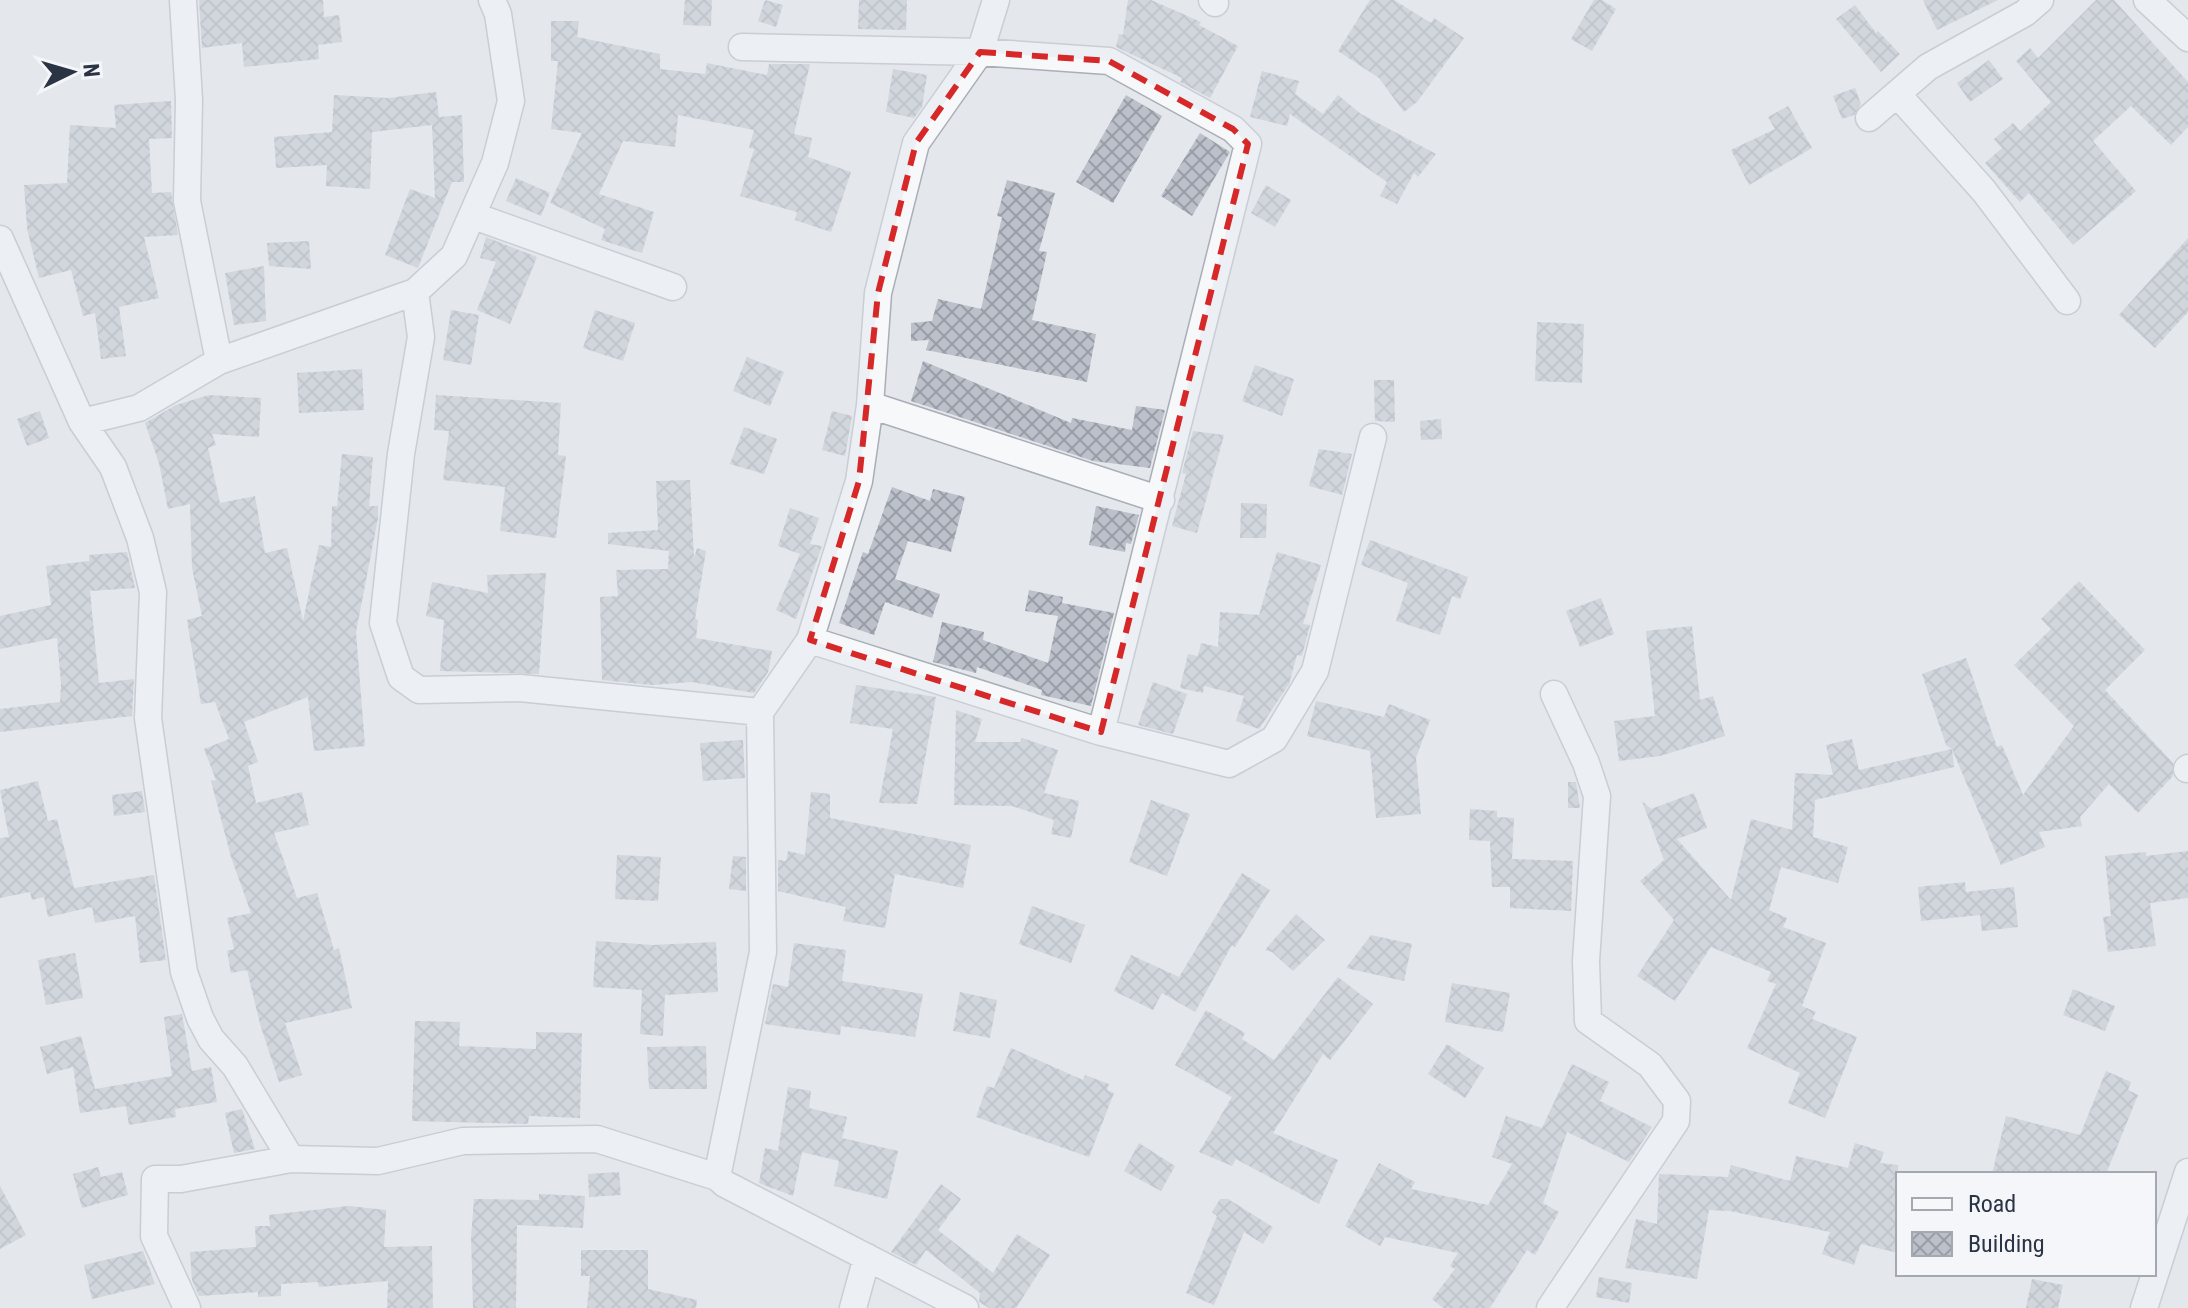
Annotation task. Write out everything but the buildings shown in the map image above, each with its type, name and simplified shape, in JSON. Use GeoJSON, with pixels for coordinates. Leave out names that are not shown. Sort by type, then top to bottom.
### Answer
{"type":"FeatureCollection","features":[{"type":"Feature","properties":{"kind":"street"},"geometry":{"type":"LineString","coordinates":[[183,0],[189,100],[187,201],[219,361]]}},
{"type":"Feature","properties":{"kind":"street"},"geometry":{"type":"LineString","coordinates":[[82,422],[139,408],[219,361],[415,292],[454,256],[495,163],[511,101],[498,14],[492,0]]}},
{"type":"Feature","properties":{"kind":"street"},"geometry":{"type":"LineString","coordinates":[[717,1177],[763,952],[760,712],[810,640],[859,481],[870,405],[878,293],[916,143],[980,52],[996,0]]}},
{"type":"Feature","properties":{"kind":"street"},"geometry":{"type":"LineString","coordinates":[[1869,118],[1928,67],[2025,13],[2040,0]]}},
{"type":"Feature","properties":{"kind":"street"},"geometry":{"type":"LineString","coordinates":[[2147,0],[2188,38]]}},
{"type":"Feature","properties":{"kind":"street"},"geometry":{"type":"LineString","coordinates":[[742,47],[980,52],[1109,61],[1233,129],[1248,144],[1101,732]]}},
{"type":"Feature","properties":{"kind":"street"},"geometry":{"type":"LineString","coordinates":[[1897,94],[1984,191],[2067,301]]}},
{"type":"Feature","properties":{"kind":"street"},"geometry":{"type":"LineString","coordinates":[[474,216],[673,287]]}},
{"type":"Feature","properties":{"kind":"street"},"geometry":{"type":"LineString","coordinates":[[0,239],[82,422],[113,467],[140,538],[153,592],[148,718],[184,972],[211,1039],[235,1066],[291,1159]]}},
{"type":"Feature","properties":{"kind":"street"},"geometry":{"type":"LineString","coordinates":[[415,292],[421,337],[401,454],[383,623],[401,677],[419,690],[520,688],[760,712]]}},
{"type":"Feature","properties":{"kind":"street"},"geometry":{"type":"LineString","coordinates":[[870,405],[1161,500]]}},
{"type":"Feature","properties":{"kind":"street"},"geometry":{"type":"LineString","coordinates":[[810,640],[1101,732],[1229,764],[1274,739],[1315,671],[1373,437]]}},
{"type":"Feature","properties":{"kind":"street"},"geometry":{"type":"LineString","coordinates":[[1550,1308],[1676,1121],[1677,1101],[1650,1065],[1588,1021],[1586,961],[1597,796],[1586,763],[1554,694]]}},
{"type":"Feature","properties":{"kind":"street"},"geometry":{"type":"LineString","coordinates":[[187,1308],[154,1236],[155,1179],[181,1179],[291,1159],[378,1161],[463,1141],[597,1139],[717,1177],[725,1184],[965,1308]]}},
{"type":"Feature","properties":{"kind":"street"},"geometry":{"type":"LineString","coordinates":[[2156,1271],[2188,1172]]}},
{"type":"Feature","properties":{"kind":"street"},"geometry":{"type":"LineString","coordinates":[[853,1308],[867,1257]]}},
{"type":"Feature","properties":{"kind":"street"},"geometry":{"type":"LineString","coordinates":[[2144,1308],[2154,1276]]}},
{"type":"Feature","properties":{"kind":"highlighted area"},"geometry":{"type":"Polygon","coordinates":[[[980,52],[1109,61],[1233,129],[1248,144],[1101,732],[810,640],[859,481],[878,293],[916,143],[980,52]]]}}]}
